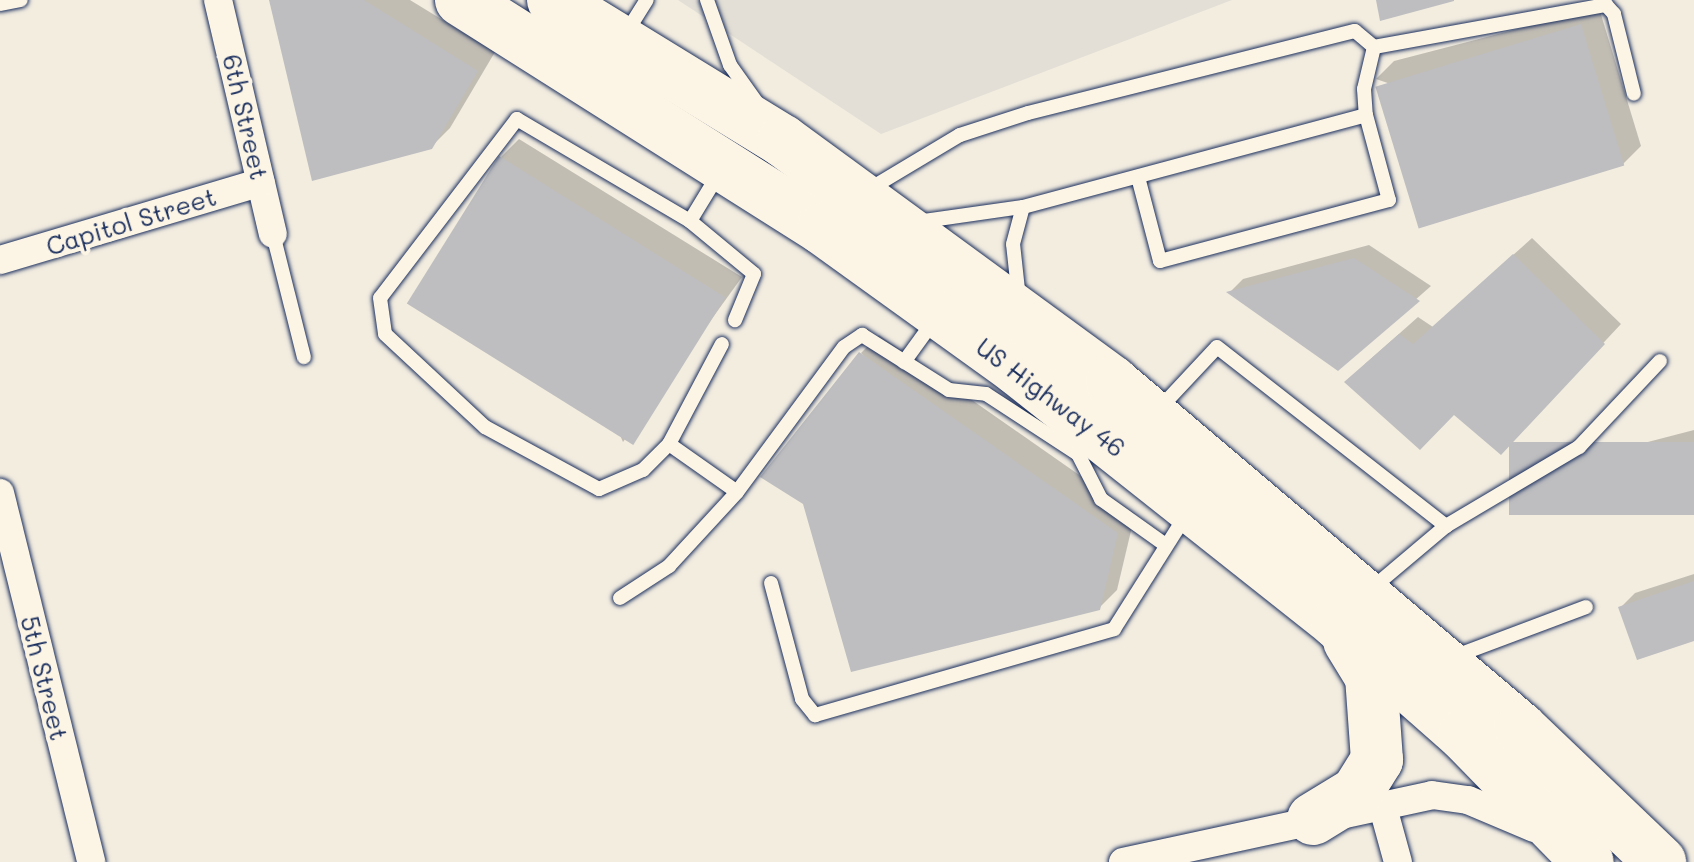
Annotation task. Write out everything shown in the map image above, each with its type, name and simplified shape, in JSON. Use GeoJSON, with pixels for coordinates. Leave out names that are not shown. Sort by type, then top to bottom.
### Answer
{"type":"FeatureCollection","features":[{"type":"Feature","properties":{"kind":"highway","name":"US Highway 46"},"geometry":{"type":"LineString","coordinates":[[461,0],[615,51],[782,140],[1021,315],[1152,416],[1351,608],[1464,735],[1583,858]]}},
{"type":"Feature","properties":{"kind":"highway","name":"US Highway 46"},"geometry":{"type":"LineString","coordinates":[[553,0],[615,51],[724,166],[940,313],[1020,394],[1178,525],[1351,608],[1443,661],[1660,862]]}},
{"type":"Feature","properties":{"kind":"highway"},"geometry":{"type":"LineString","coordinates":[[1314,819],[1357,792],[1377,760],[1371,676],[1351,608]]}},
{"type":"Feature","properties":{"kind":"street","name":"6th Street"},"geometry":{"type":"LineString","coordinates":[[218,0],[273,234]]}},
{"type":"Feature","properties":{"kind":"street","name":"Capitol Street"},"geometry":{"type":"LineString","coordinates":[[0,260],[261,182]]}},
{"type":"Feature","properties":{"kind":"street","name":"5th Street"},"geometry":{"type":"LineString","coordinates":[[0,493],[91,862]]}},
{"type":"Feature","properties":{"kind":"street"},"geometry":{"type":"LineString","coordinates":[[1123,862],[1432,796],[1468,800],[1583,858]]}},
{"type":"Feature","properties":{"kind":"street"},"geometry":{"type":"LineString","coordinates":[[1382,804],[1398,862]]}},
{"type":"Feature","properties":{"kind":"lane"},"geometry":{"type":"LineString","coordinates":[[0,4],[21,0]]}},
{"type":"Feature","properties":{"kind":"lane"},"geometry":{"type":"LineString","coordinates":[[706,0],[730,65],[782,140]]}},
{"type":"Feature","properties":{"kind":"lane"},"geometry":{"type":"LineString","coordinates":[[878,209],[960,136],[1028,113],[1354,31],[1374,47],[1606,5],[1614,14],[1634,94]]}},
{"type":"Feature","properties":{"kind":"lane"},"geometry":{"type":"LineString","coordinates":[[1138,176],[1160,260],[1389,200],[1366,115],[1364,88],[1374,47]]}},
{"type":"Feature","properties":{"kind":"lane"},"geometry":{"type":"LineString","coordinates":[[878,209],[1023,206],[1366,115]]}},
{"type":"Feature","properties":{"kind":"lane"},"geometry":{"type":"LineString","coordinates":[[722,344],[668,444],[643,470],[600,489],[484,427],[384,334],[380,298],[517,118],[690,221],[754,274],[734,320]]}},
{"type":"Feature","properties":{"kind":"lane"},"geometry":{"type":"LineString","coordinates":[[690,221],[724,166]]}},
{"type":"Feature","properties":{"kind":"lane"},"geometry":{"type":"LineString","coordinates":[[1021,315],[1013,244],[1023,206]]}},
{"type":"Feature","properties":{"kind":"lane"},"geometry":{"type":"LineString","coordinates":[[273,234],[304,357]]}},
{"type":"Feature","properties":{"kind":"lane"},"geometry":{"type":"LineString","coordinates":[[904,362],[940,313]]}},
{"type":"Feature","properties":{"kind":"lane"},"geometry":{"type":"LineString","coordinates":[[620,598],[669,566],[736,492],[844,347],[862,335],[949,390],[1020,394]]}},
{"type":"Feature","properties":{"kind":"lane"},"geometry":{"type":"LineString","coordinates":[[1152,416],[1217,347],[1446,526]]}},
{"type":"Feature","properties":{"kind":"lane"},"geometry":{"type":"LineString","coordinates":[[1351,608],[1446,526],[1579,447],[1660,361]]}},
{"type":"Feature","properties":{"kind":"lane"},"geometry":{"type":"LineString","coordinates":[[668,444],[736,492]]}},
{"type":"Feature","properties":{"kind":"lane"},"geometry":{"type":"LineString","coordinates":[[771,583],[802,699],[815,715],[1114,630],[1178,525]]}},
{"type":"Feature","properties":{"kind":"lane"},"geometry":{"type":"LineString","coordinates":[[1443,661],[1586,607]]}},
{"type":"Feature","properties":{"kind":"shaded area"},"geometry":{"type":"Polygon","coordinates":[[[678,0],[1232,0],[881,134],[678,0]]]}},
{"type":"Feature","properties":{"kind":"building"},"geometry":{"type":"Polygon","coordinates":[[[269,0],[364,0],[478,71],[432,149],[312,181],[269,0]]]}},
{"type":"Feature","properties":{"kind":"building"},"geometry":{"type":"Polygon","coordinates":[[[1376,0],[1454,0],[1454,1],[1380,21],[1376,0]]]}},
{"type":"Feature","properties":{"kind":"building"},"geometry":{"type":"Polygon","coordinates":[[[1581,24],[1624,166],[1419,228],[1375,87],[1581,24]]]}},
{"type":"Feature","properties":{"kind":"building"},"geometry":{"type":"Polygon","coordinates":[[[499,156],[725,297],[633,445],[407,304],[499,156]]]}},
{"type":"Feature","properties":{"kind":"building"},"geometry":{"type":"Polygon","coordinates":[[[1513,254],[1605,344],[1501,455],[1454,415],[1420,450],[1344,382],[1399,334],[1413,344],[1513,254]]]}},
{"type":"Feature","properties":{"kind":"building"},"geometry":{"type":"Polygon","coordinates":[[[1354,258],[1420,301],[1338,371],[1226,292],[1354,258]]]}},
{"type":"Feature","properties":{"kind":"building"},"geometry":{"type":"Polygon","coordinates":[[[859,352],[1118,533],[1100,610],[851,672],[803,504],[760,477],[859,352]]]}},
{"type":"Feature","properties":{"kind":"building"},"geometry":{"type":"Polygon","coordinates":[[[1509,442],[1694,442],[1694,515],[1509,515],[1509,442]]]}},
{"type":"Feature","properties":{"kind":"building"},"geometry":{"type":"Polygon","coordinates":[[[1694,581],[1694,641],[1637,660],[1618,607],[1694,581]]]}}]}
